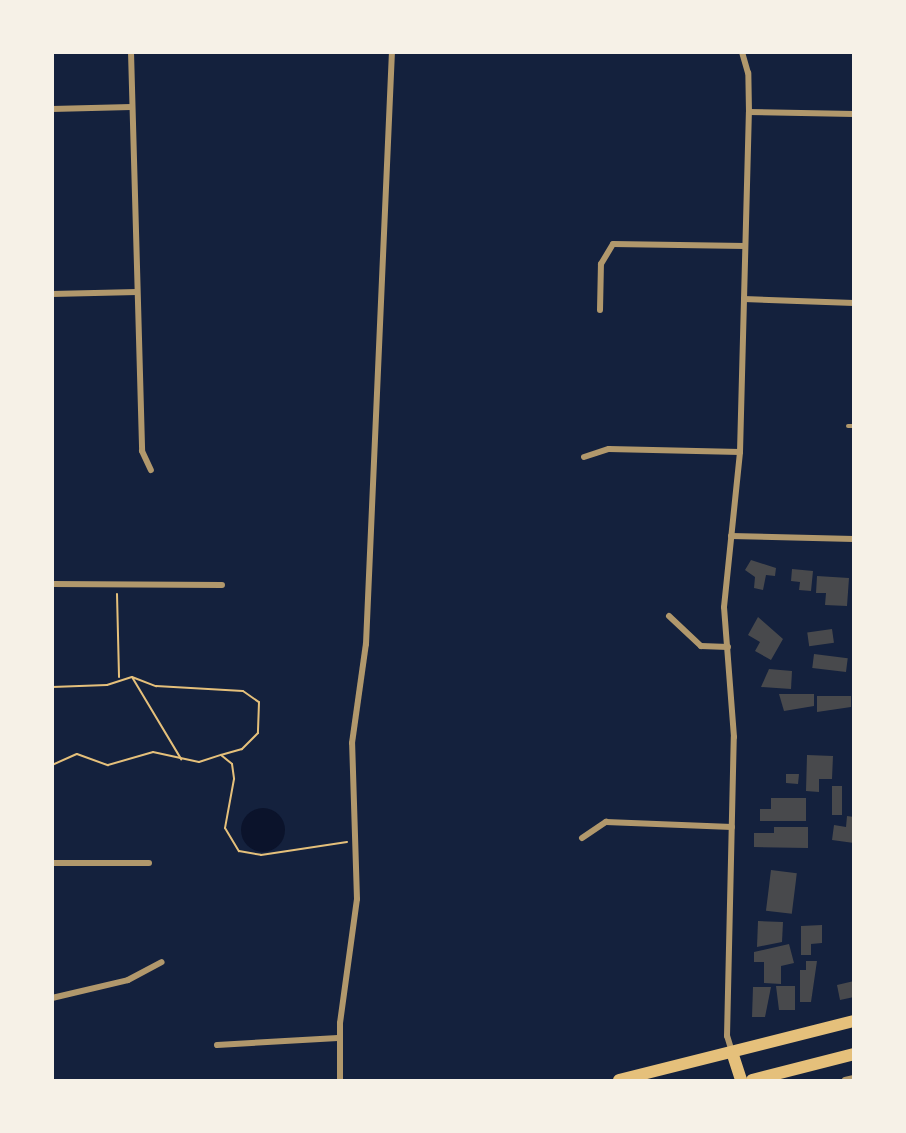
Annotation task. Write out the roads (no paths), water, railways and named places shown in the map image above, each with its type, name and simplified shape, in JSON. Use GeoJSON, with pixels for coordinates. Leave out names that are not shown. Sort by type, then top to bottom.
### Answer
{"type":"FeatureCollection","features":[{"type":"Feature","properties":{"kind":"main road"},"geometry":{"type":"LineString","coordinates":[[619,1080],[854,1021]]}},
{"type":"Feature","properties":{"kind":"main road"},"geometry":{"type":"LineString","coordinates":[[732,1052],[741,1080]]}},
{"type":"Feature","properties":{"kind":"main road"},"geometry":{"type":"LineString","coordinates":[[752,1080],[854,1054]]}},
{"type":"Feature","properties":{"kind":"street"},"geometry":{"type":"LineString","coordinates":[[131,52],[130,107],[142,451],[151,470]]}},
{"type":"Feature","properties":{"kind":"street"},"geometry":{"type":"LineString","coordinates":[[340,1080],[338,1038],[352,959],[357,841],[352,743],[366,644],[392,52]]}},
{"type":"Feature","properties":{"kind":"street"},"geometry":{"type":"LineString","coordinates":[[732,1052],[727,1036],[733,682],[728,647],[725,571],[732,536],[740,452],[749,112],[748,73],[742,52]]}},
{"type":"Feature","properties":{"kind":"street"},"geometry":{"type":"LineString","coordinates":[[52,109],[130,107]]}},
{"type":"Feature","properties":{"kind":"street"},"geometry":{"type":"LineString","coordinates":[[749,112],[854,114]]}},
{"type":"Feature","properties":{"kind":"street"},"geometry":{"type":"LineString","coordinates":[[600,310],[601,264],[613,244],[745,246]]}},
{"type":"Feature","properties":{"kind":"street"},"geometry":{"type":"LineString","coordinates":[[52,294],[137,292]]}},
{"type":"Feature","properties":{"kind":"street"},"geometry":{"type":"LineString","coordinates":[[744,299],[854,303]]}},
{"type":"Feature","properties":{"kind":"street"},"geometry":{"type":"LineString","coordinates":[[584,457],[609,449],[740,452]]}},
{"type":"Feature","properties":{"kind":"street"},"geometry":{"type":"LineString","coordinates":[[732,536],[854,539]]}},
{"type":"Feature","properties":{"kind":"street"},"geometry":{"type":"LineString","coordinates":[[52,584],[222,585]]}},
{"type":"Feature","properties":{"kind":"street"},"geometry":{"type":"LineString","coordinates":[[669,616],[701,646],[728,647]]}},
{"type":"Feature","properties":{"kind":"street"},"geometry":{"type":"LineString","coordinates":[[582,838],[606,822],[732,828]]}},
{"type":"Feature","properties":{"kind":"street"},"geometry":{"type":"LineString","coordinates":[[52,863],[149,863]]}},
{"type":"Feature","properties":{"kind":"street"},"geometry":{"type":"LineString","coordinates":[[52,999],[128,980],[162,962]]}},
{"type":"Feature","properties":{"kind":"street"},"geometry":{"type":"LineString","coordinates":[[217,1045],[338,1038]]}},
{"type":"Feature","properties":{"kind":"street"},"geometry":{"type":"LineString","coordinates":[[845,1080],[854,1078]]}},
{"type":"Feature","properties":{"kind":"lane"},"geometry":{"type":"LineString","coordinates":[[848,426],[854,426]]}},
{"type":"Feature","properties":{"kind":"water"},"geometry":{"type":"Polygon","coordinates":[[[263,808],[278,815],[285,830],[278,845],[263,852],[248,845],[241,830],[248,815],[263,808]]]}}]}
